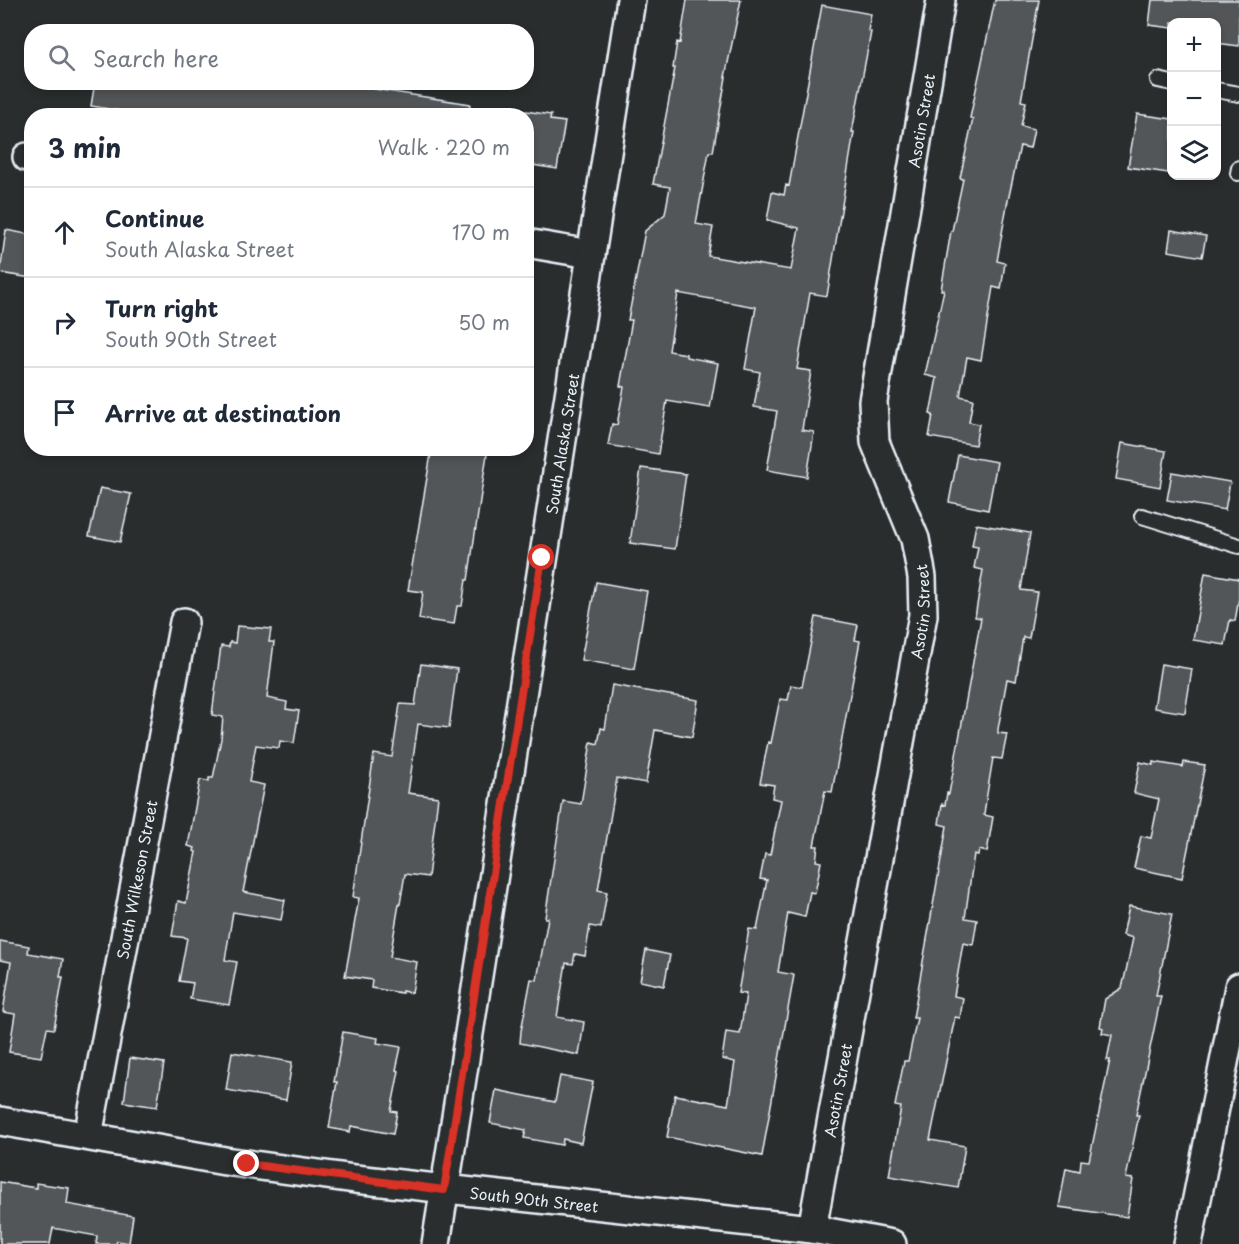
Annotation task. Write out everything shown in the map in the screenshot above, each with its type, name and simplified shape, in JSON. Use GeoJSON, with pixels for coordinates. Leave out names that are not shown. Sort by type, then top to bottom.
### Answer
{"type":"FeatureCollection","features":[{"type":"Feature","properties":{"kind":"street","name":"South Alaska Street"},"geometry":{"type":"LineString","coordinates":[[436,1244],[631,0]]}},
{"type":"Feature","properties":{"kind":"street","name":"Asotin Street"},"geometry":{"type":"LineString","coordinates":[[812,1229],[923,615],[922,577],[915,539],[875,442],[873,401],[941,0]]}},
{"type":"Feature","properties":{"kind":"street"},"geometry":{"type":"LineString","coordinates":[[534,244],[590,254]]}},
{"type":"Feature","properties":{"kind":"street","name":"South Wilkeson Street"},"geometry":{"type":"LineString","coordinates":[[88,1136],[184,622]]}},
{"type":"Feature","properties":{"kind":"street"},"geometry":{"type":"LineString","coordinates":[[1188,1244],[1239,987]]}},
{"type":"Feature","properties":{"kind":"street","name":"South 90th Street"},"geometry":{"type":"LineString","coordinates":[[0,1120],[225,1161],[444,1190],[812,1229],[892,1244]]}},
{"type":"Feature","properties":{"kind":"lane"},"geometry":{"type":"LineString","coordinates":[[1221,91],[1239,94]]}},
{"type":"Feature","properties":{"kind":"lane"},"geometry":{"type":"LineString","coordinates":[[1142,516],[1239,546]]}},
{"type":"Feature","properties":{"kind":"building"},"geometry":{"type":"Polygon","coordinates":[[[687,0],[741,0],[713,152],[709,152],[696,224],[713,227],[708,256],[791,270],[799,228],[767,220],[772,192],[784,195],[786,185],[789,186],[822,5],[871,14],[868,31],[871,32],[852,132],[854,132],[827,296],[810,293],[797,369],[811,371],[802,430],[814,432],[807,477],[767,470],[777,411],[754,407],[760,372],[745,369],[756,307],[678,293],[669,351],[718,363],[710,408],[667,401],[658,454],[608,445],[612,424],[617,425],[624,387],[620,386],[632,320],[628,320],[645,231],[665,214],[670,187],[653,184],[675,68],[673,68],[677,42],[680,43],[687,0]]]}},
{"type":"Feature","properties":{"kind":"building"},"geometry":{"type":"Polygon","coordinates":[[[995,0],[1039,0],[1021,101],[1026,102],[1021,126],[1034,129],[1030,148],[1020,146],[997,261],[1005,263],[1001,289],[993,287],[981,360],[967,357],[960,396],[973,399],[969,422],[979,424],[975,445],[929,437],[933,415],[930,414],[937,378],[925,375],[944,290],[941,290],[963,179],[960,178],[973,119],[970,118],[995,0]]]}},
{"type":"Feature","properties":{"kind":"building"},"geometry":{"type":"Polygon","coordinates":[[[1152,0],[1239,0],[1239,46],[1221,44],[1221,18],[1167,18],[1167,27],[1149,25],[1152,0]]]}},
{"type":"Feature","properties":{"kind":"building"},"geometry":{"type":"Polygon","coordinates":[[[94,90],[380,90],[470,104],[470,108],[103,108],[91,106],[94,90]]]}},
{"type":"Feature","properties":{"kind":"building"},"geometry":{"type":"Polygon","coordinates":[[[534,112],[551,115],[550,120],[565,122],[557,169],[534,165],[534,112]]]}},
{"type":"Feature","properties":{"kind":"building"},"geometry":{"type":"Polygon","coordinates":[[[1137,114],[1167,118],[1167,173],[1128,167],[1137,114]]]}},
{"type":"Feature","properties":{"kind":"building"},"geometry":{"type":"Polygon","coordinates":[[[6,230],[24,233],[24,277],[0,273],[6,230]]]}},
{"type":"Feature","properties":{"kind":"building"},"geometry":{"type":"Polygon","coordinates":[[[1171,230],[1206,236],[1202,257],[1168,251],[1171,230]]]}},
{"type":"Feature","properties":{"kind":"building"},"geometry":{"type":"Polygon","coordinates":[[[1122,443],[1166,451],[1160,487],[1116,479],[1122,443]]]}},
{"type":"Feature","properties":{"kind":"building"},"geometry":{"type":"Polygon","coordinates":[[[958,455],[997,462],[988,510],[949,502],[958,455]]]}},
{"type":"Feature","properties":{"kind":"building"},"geometry":{"type":"Polygon","coordinates":[[[431,456],[487,456],[468,580],[466,580],[462,606],[457,606],[454,624],[419,619],[423,592],[408,590],[431,456]]]}},
{"type":"Feature","properties":{"kind":"building"},"geometry":{"type":"Polygon","coordinates":[[[641,468],[686,474],[675,549],[630,543],[641,468]]]}},
{"type":"Feature","properties":{"kind":"building"},"geometry":{"type":"Polygon","coordinates":[[[1172,472],[1230,482],[1225,510],[1167,500],[1172,472]]]}},
{"type":"Feature","properties":{"kind":"building"},"geometry":{"type":"Polygon","coordinates":[[[100,488],[131,494],[120,542],[89,536],[100,488]]]}},
{"type":"Feature","properties":{"kind":"building"},"geometry":{"type":"Polygon","coordinates":[[[976,524],[1030,533],[1021,590],[1037,592],[1029,638],[1023,637],[1016,681],[1007,679],[998,733],[1007,734],[1002,759],[993,758],[984,815],[993,817],[987,852],[979,850],[978,855],[974,854],[965,918],[977,920],[973,945],[963,943],[954,996],[963,998],[960,1018],[955,1017],[930,1140],[965,1146],[958,1188],[889,1176],[901,1107],[895,1106],[904,1061],[908,1061],[917,1018],[913,1018],[947,826],[939,824],[942,804],[945,805],[947,793],[949,794],[981,618],[975,617],[983,570],[974,568],[978,547],[972,546],[976,524]]]}},
{"type":"Feature","properties":{"kind":"building"},"geometry":{"type":"Polygon","coordinates":[[[1205,573],[1239,579],[1239,598],[1235,621],[1230,620],[1225,645],[1193,640],[1205,573]]]}},
{"type":"Feature","properties":{"kind":"building"},"geometry":{"type":"Polygon","coordinates":[[[596,582],[647,591],[634,669],[581,660],[596,582]]]}},
{"type":"Feature","properties":{"kind":"building"},"geometry":{"type":"Polygon","coordinates":[[[816,617],[858,625],[855,640],[860,641],[832,792],[825,791],[814,846],[818,846],[816,861],[821,862],[815,893],[810,892],[805,917],[788,913],[778,972],[794,975],[762,1156],[667,1137],[675,1095],[728,1105],[735,1062],[722,1059],[726,1032],[740,1034],[746,994],[738,993],[749,929],[757,930],[767,880],[760,879],[765,854],[770,855],[781,800],[772,798],[774,785],[760,783],[780,699],[788,700],[791,685],[802,687],[816,617]]]}},
{"type":"Feature","properties":{"kind":"building"},"geometry":{"type":"Polygon","coordinates":[[[237,626],[271,629],[269,642],[274,642],[267,698],[287,702],[286,709],[299,711],[294,743],[280,741],[279,748],[256,745],[249,782],[264,785],[243,892],[285,900],[281,920],[233,912],[225,960],[237,962],[229,1005],[190,999],[193,983],[179,981],[187,938],[172,936],[178,901],[186,903],[196,852],[195,848],[188,846],[200,780],[209,781],[209,778],[213,778],[221,739],[223,717],[212,715],[221,646],[229,647],[230,642],[235,643],[237,626]]]}},
{"type":"Feature","properties":{"kind":"building"},"geometry":{"type":"Polygon","coordinates":[[[421,664],[457,669],[449,728],[418,724],[408,793],[438,797],[428,877],[405,874],[399,904],[390,957],[417,962],[412,993],[402,991],[402,993],[371,988],[372,980],[345,976],[359,898],[353,897],[374,754],[392,757],[400,704],[415,705],[421,664]]]}},
{"type":"Feature","properties":{"kind":"building"},"geometry":{"type":"Polygon","coordinates":[[[1161,664],[1192,669],[1185,713],[1154,708],[1161,664]]]}},
{"type":"Feature","properties":{"kind":"building"},"geometry":{"type":"Polygon","coordinates":[[[612,685],[698,700],[692,737],[655,730],[646,783],[617,778],[598,890],[607,892],[601,928],[590,926],[585,956],[575,954],[573,964],[566,963],[557,1017],[584,1022],[579,1055],[520,1043],[521,1031],[531,979],[537,980],[548,918],[545,918],[563,801],[581,804],[591,742],[598,744],[601,728],[605,729],[612,685]]]}},
{"type":"Feature","properties":{"kind":"building"},"geometry":{"type":"Polygon","coordinates":[[[1140,762],[1183,767],[1184,762],[1205,765],[1182,878],[1134,868],[1141,836],[1151,838],[1159,799],[1134,793],[1140,762]]]}},
{"type":"Feature","properties":{"kind":"building"},"geometry":{"type":"Polygon","coordinates":[[[1129,906],[1172,914],[1156,996],[1161,996],[1136,1115],[1139,1115],[1126,1178],[1133,1179],[1127,1217],[1059,1207],[1066,1168],[1080,1171],[1081,1160],[1089,1161],[1110,1060],[1107,1060],[1112,1035],[1102,1033],[1103,1028],[1100,1027],[1105,999],[1122,988],[1133,938],[1123,935],[1129,906]]]}},
{"type":"Feature","properties":{"kind":"building"},"geometry":{"type":"Polygon","coordinates":[[[0,941],[29,946],[28,953],[63,959],[60,977],[63,977],[54,1029],[47,1028],[41,1057],[9,1052],[15,1014],[3,1012],[11,962],[0,960],[0,941]]]}},
{"type":"Feature","properties":{"kind":"building"},"geometry":{"type":"Polygon","coordinates":[[[646,950],[670,955],[664,986],[640,981],[646,950]]]}},
{"type":"Feature","properties":{"kind":"building"},"geometry":{"type":"Polygon","coordinates":[[[343,1032],[378,1038],[377,1043],[401,1047],[391,1111],[397,1112],[393,1134],[351,1126],[350,1132],[329,1128],[343,1032]]]}},
{"type":"Feature","properties":{"kind":"building"},"geometry":{"type":"Polygon","coordinates":[[[232,1052],[292,1062],[286,1100],[226,1090],[232,1052]]]}},
{"type":"Feature","properties":{"kind":"building"},"geometry":{"type":"Polygon","coordinates":[[[130,1058],[164,1063],[157,1107],[124,1102],[130,1058]]]}},
{"type":"Feature","properties":{"kind":"building"},"geometry":{"type":"Polygon","coordinates":[[[560,1076],[593,1082],[581,1143],[563,1139],[562,1145],[524,1138],[526,1130],[490,1123],[496,1090],[555,1102],[560,1076]]]}},
{"type":"Feature","properties":{"kind":"building"},"geometry":{"type":"Polygon","coordinates":[[[0,1182],[36,1188],[36,1183],[69,1188],[67,1204],[133,1216],[129,1243],[117,1241],[116,1244],[96,1244],[97,1236],[53,1228],[50,1244],[0,1244],[0,1182]]]}},
{"type":"Feature","properties":{"kind":"route"},"geometry":{"type":"LineString","coordinates":[[247,1164],[444,1190],[542,558]]}}]}
